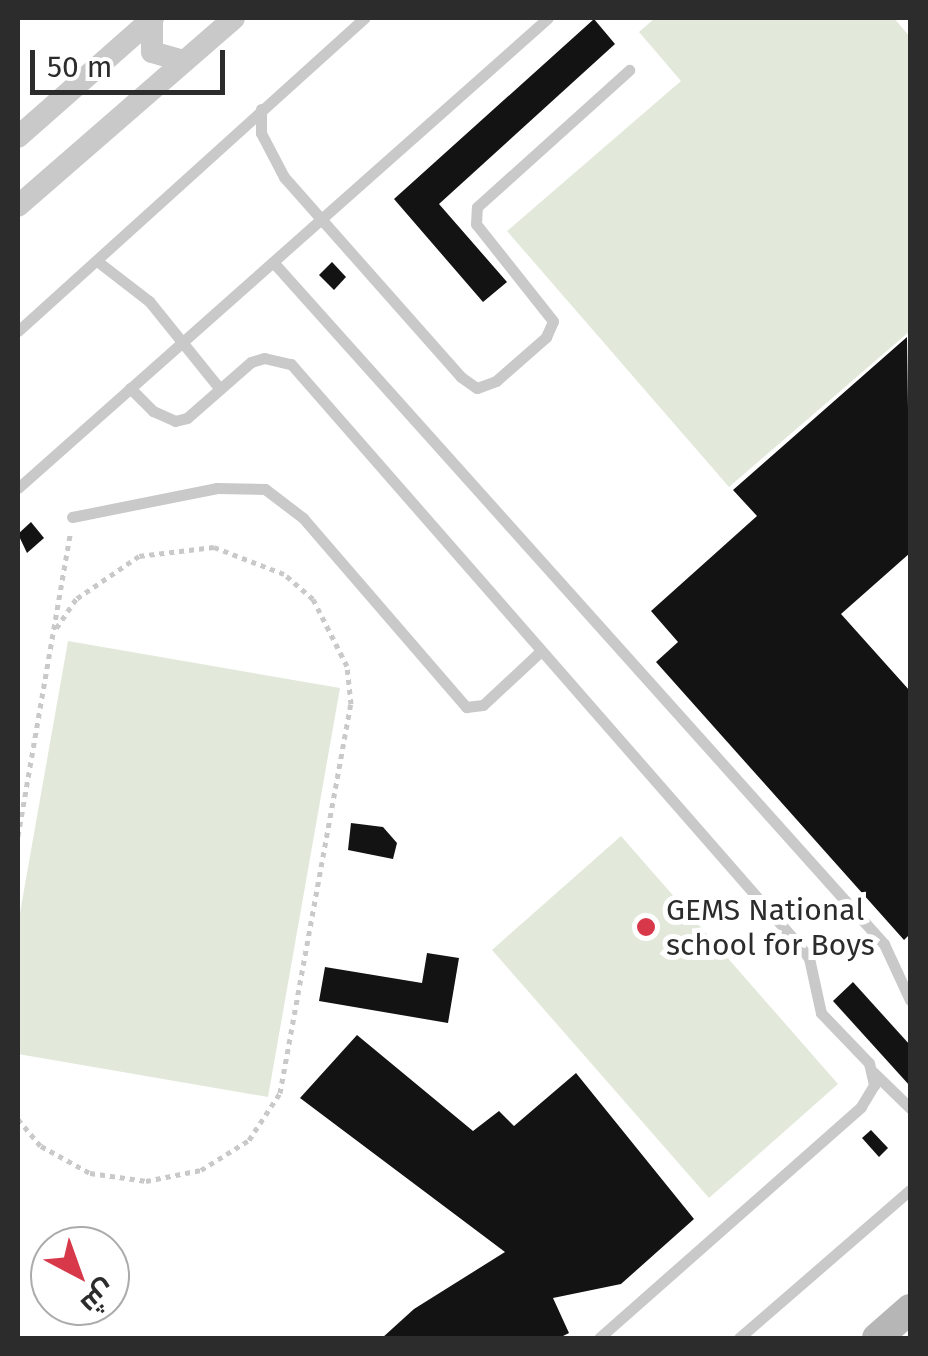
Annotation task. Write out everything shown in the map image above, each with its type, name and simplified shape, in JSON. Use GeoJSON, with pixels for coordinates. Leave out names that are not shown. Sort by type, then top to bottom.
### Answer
{"type":"FeatureCollection","features":[{"type":"Feature","properties":{"kind":"main road"},"geometry":{"type":"LineString","coordinates":[[877,1338],[910,1309]]}},
{"type":"Feature","properties":{"kind":"street"},"geometry":{"type":"LineString","coordinates":[[153,18],[152,52],[184,61]]}},
{"type":"Feature","properties":{"kind":"street"},"geometry":{"type":"LineString","coordinates":[[18,137],[153,18]]}},
{"type":"Feature","properties":{"kind":"street"},"geometry":{"type":"LineString","coordinates":[[18,206],[234,18]]}},
{"type":"Feature","properties":{"kind":"lane"},"geometry":{"type":"LineString","coordinates":[[18,330],[364,18]]}},
{"type":"Feature","properties":{"kind":"lane"},"geometry":{"type":"LineString","coordinates":[[18,488],[548,18]]}},
{"type":"Feature","properties":{"kind":"lane"},"geometry":{"type":"LineString","coordinates":[[262,109],[269,156],[468,385],[488,386],[546,337],[553,320],[476,224],[476,207],[628,70]]}},
{"type":"Feature","properties":{"kind":"lane"},"geometry":{"type":"LineString","coordinates":[[97,261],[150,301],[220,389]]}},
{"type":"Feature","properties":{"kind":"lane"},"geometry":{"type":"LineString","coordinates":[[272,262],[884,944],[910,1000]]}},
{"type":"Feature","properties":{"kind":"lane"},"geometry":{"type":"LineString","coordinates":[[130,388],[153,411],[175,420],[251,362],[264,358],[291,364],[798,944],[809,958],[827,1023],[910,1108]]}},
{"type":"Feature","properties":{"kind":"lane"},"geometry":{"type":"LineString","coordinates":[[72,517],[217,488],[265,489],[303,518],[466,707],[483,704],[541,651]]}},
{"type":"Feature","properties":{"kind":"lane"},"geometry":{"type":"LineString","coordinates":[[599,1338],[860,1107],[873,1072]]}},
{"type":"Feature","properties":{"kind":"lane"},"geometry":{"type":"LineString","coordinates":[[740,1338],[910,1190]]}},
{"type":"Feature","properties":{"kind":"path"},"geometry":{"type":"LineString","coordinates":[[18,836],[72,517]]}},
{"type":"Feature","properties":{"kind":"path"},"geometry":{"type":"LineString","coordinates":[[18,1118],[41,1146],[90,1173],[146,1181],[201,1170],[249,1140],[280,1094],[351,704],[340,648],[313,599],[284,574],[232,551],[176,547],[139,556],[91,586],[55,630]]}},
{"type":"Feature","properties":{"kind":"green space"},"geometry":{"type":"Polygon","coordinates":[[[655,18],[894,18],[910,37],[910,331],[729,487],[507,231],[681,81],[639,32],[655,18]]]}},
{"type":"Feature","properties":{"kind":"green space"},"geometry":{"type":"Polygon","coordinates":[[[68,641],[340,688],[268,1097],[18,1054],[18,924],[68,641]]]}},
{"type":"Feature","properties":{"kind":"green space"},"geometry":{"type":"Polygon","coordinates":[[[621,836],[838,1084],[709,1198],[492,950],[621,836]]]}},
{"type":"Feature","properties":{"kind":"building"},"geometry":{"type":"Polygon","coordinates":[[[594,19],[615,44],[439,204],[507,282],[483,302],[394,199],[594,19]]]}},
{"type":"Feature","properties":{"kind":"building"},"geometry":{"type":"Polygon","coordinates":[[[332,262],[346,277],[334,290],[319,275],[332,262]]]}},
{"type":"Feature","properties":{"kind":"building"},"geometry":{"type":"Polygon","coordinates":[[[907,337],[910,553],[841,614],[910,691],[910,934],[904,940],[656,662],[678,642],[651,611],[757,516],[733,490],[907,337]]]}},
{"type":"Feature","properties":{"kind":"building"},"geometry":{"type":"Polygon","coordinates":[[[31,522],[44,538],[27,553],[18,534],[31,522]]]}},
{"type":"Feature","properties":{"kind":"building"},"geometry":{"type":"Polygon","coordinates":[[[351,823],[383,827],[397,843],[393,859],[348,850],[351,823]]]}},
{"type":"Feature","properties":{"kind":"building"},"geometry":{"type":"Polygon","coordinates":[[[427,953],[459,958],[448,1023],[319,1001],[325,967],[422,983],[427,953]]]}},
{"type":"Feature","properties":{"kind":"building"},"geometry":{"type":"Polygon","coordinates":[[[853,982],[910,1045],[910,1086],[833,1001],[853,982]]]}},
{"type":"Feature","properties":{"kind":"building"},"geometry":{"type":"Polygon","coordinates":[[[357,1035],[473,1131],[499,1111],[514,1126],[576,1073],[694,1219],[621,1284],[553,1298],[569,1333],[559,1338],[382,1338],[414,1309],[505,1252],[300,1098],[357,1035]]]}},
{"type":"Feature","properties":{"kind":"building"},"geometry":{"type":"Polygon","coordinates":[[[871,1130],[888,1148],[879,1157],[862,1138],[871,1130]]]}},
{"type":"Feature","properties":{"kind":"place","name":"GEMS National school for Boys"},"geometry":{"type":"Point","coordinates":[646,927]}}]}
